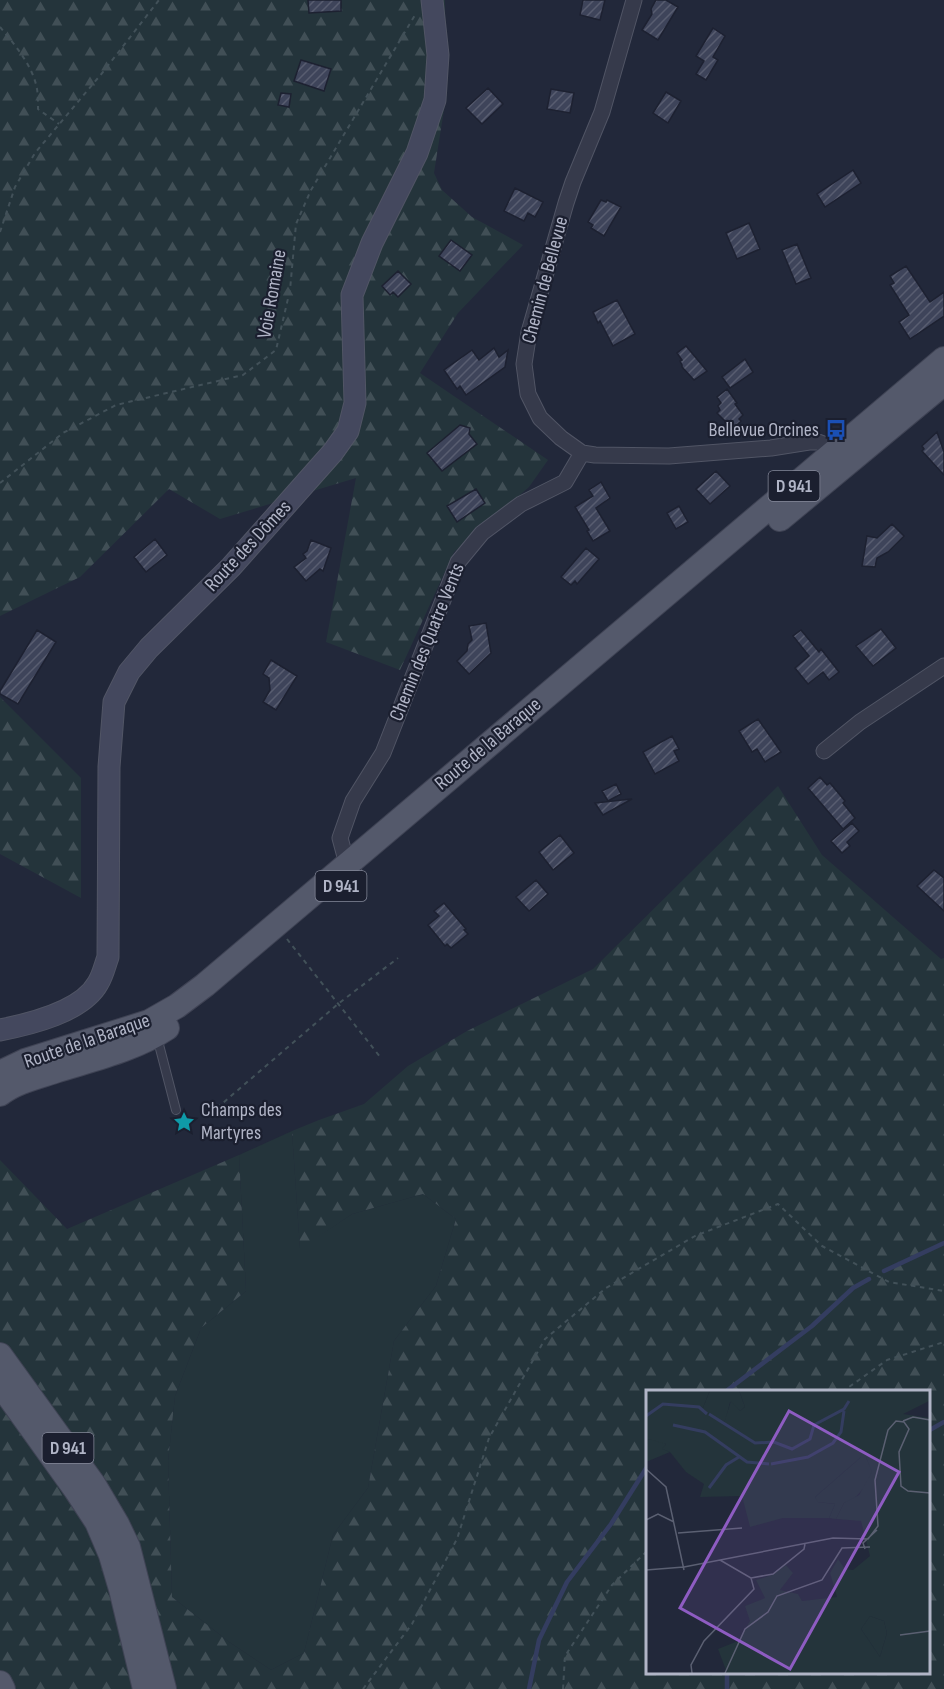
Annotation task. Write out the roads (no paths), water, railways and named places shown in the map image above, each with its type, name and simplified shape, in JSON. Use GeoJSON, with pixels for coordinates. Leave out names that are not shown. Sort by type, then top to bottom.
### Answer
{"type":"FeatureCollection","features":[{"type":"Feature","properties":{"kind":"main road","name":"Route de la Baraque"},"geometry":{"type":"LineString","coordinates":[[0,1073],[25,1061],[149,1022],[177,1006],[205,985],[651,625],[844,454],[944,359]]}},
{"type":"Feature","properties":{"kind":"main road","name":"Route de la Baraque"},"geometry":{"type":"LineString","coordinates":[[844,454],[944,383]]}},
{"type":"Feature","properties":{"kind":"main road","name":"Route de la Baraque"},"geometry":{"type":"LineString","coordinates":[[0,1094],[36,1077],[124,1049],[156,1035],[190,1013],[283,935],[351,869]]}},
{"type":"Feature","properties":{"kind":"main road","name":"D 941"},"geometry":{"type":"LineString","coordinates":[[0,1355],[94,1485],[128,1546],[164,1689]]}},
{"type":"Feature","properties":{"kind":"main road","name":"D 941"},"geometry":{"type":"LineString","coordinates":[[0,1384],[97,1522],[111,1555],[121,1589],[145,1689]]}},
{"type":"Feature","properties":{"kind":"main road"},"geometry":{"type":"LineString","coordinates":[[0,1683],[3,1689]]}},
{"type":"Feature","properties":{"kind":"street","name":"Chemin de Bellevue"},"geometry":{"type":"LineString","coordinates":[[582,453],[561,438],[540,418],[528,394],[524,364],[529,332],[566,203],[602,112],[634,0]]}},
{"type":"Feature","properties":{"kind":"street","name":"Route des Dômes"},"geometry":{"type":"LineString","coordinates":[[0,1030],[52,1016],[82,1002],[98,984],[108,957],[109,767],[114,702],[129,672],[149,648],[231,567],[333,452],[348,430],[355,403],[352,295],[372,243],[417,153],[435,100],[438,55],[425,5]]}},
{"type":"Feature","properties":{"kind":"street"},"geometry":{"type":"LineString","coordinates":[[582,453],[669,456],[818,442],[844,454]]}},
{"type":"Feature","properties":{"kind":"street","name":"Chemin des Quatre Vents"},"geometry":{"type":"LineString","coordinates":[[351,869],[340,838],[353,801],[383,753],[458,562],[482,533],[521,504],[565,482],[582,453]]}},
{"type":"Feature","properties":{"kind":"street"},"geometry":{"type":"LineString","coordinates":[[824,751],[860,722],[944,666]]}},
{"type":"Feature","properties":{"kind":"lane"},"geometry":{"type":"LineString","coordinates":[[156,1035],[176,1110]]}},
{"type":"Feature","properties":{"kind":"waterway"},"geometry":{"type":"LineString","coordinates":[[884,1271],[944,1243]]}},
{"type":"Feature","properties":{"kind":"waterway"},"geometry":{"type":"LineString","coordinates":[[728,1390],[812,1326],[853,1288],[869,1279]]}},
{"type":"Feature","properties":{"kind":"waterway"},"geometry":{"type":"LineString","coordinates":[[929,1430],[944,1422]]}},
{"type":"Feature","properties":{"kind":"waterway"},"geometry":{"type":"LineString","coordinates":[[529,1689],[539,1640],[567,1582],[611,1524],[646,1469]]}},
{"type":"Feature","properties":{"kind":"waterway"},"geometry":{"type":"LineString","coordinates":[[727,1674],[727,1689]]}},
{"type":"Feature","properties":{"kind":"place","name":"Bellevue Orcines"},"geometry":{"type":"Point","coordinates":[836,430]}},
{"type":"Feature","properties":{"kind":"place","name":"Champs des Martyres"},"geometry":{"type":"Point","coordinates":[184,1122]}}]}
